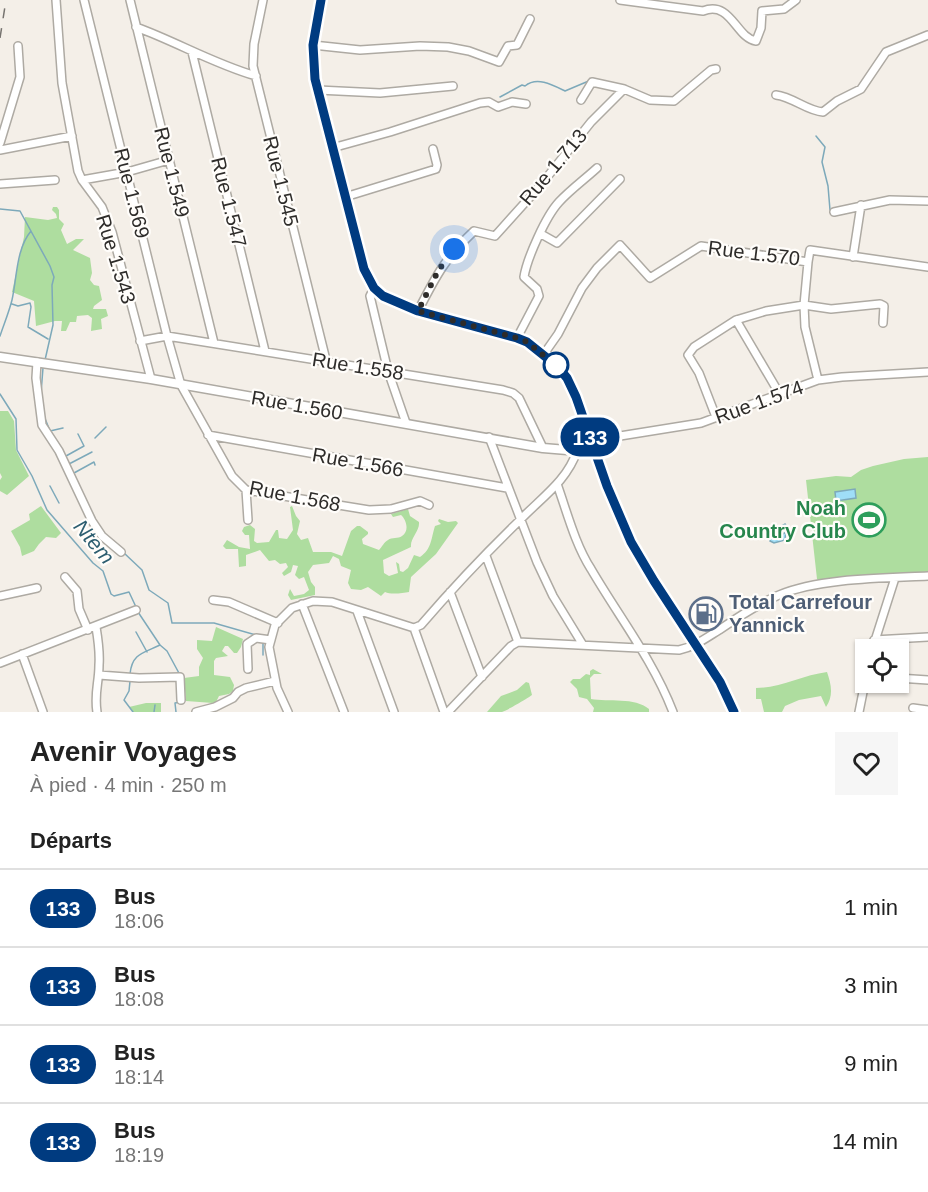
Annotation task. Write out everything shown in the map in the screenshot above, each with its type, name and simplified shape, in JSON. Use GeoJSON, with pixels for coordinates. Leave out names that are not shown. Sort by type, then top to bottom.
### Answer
{"type":"FeatureCollection","features":[{"type":"Feature","properties":{"kind":"main road"},"geometry":{"type":"LineString","coordinates":[[321,0],[313,45],[313,62],[318,90],[364,269],[374,288],[383,296],[418,311],[527,342],[544,354],[567,378],[576,397],[607,486],[638,554],[720,682],[734,712]]}},
{"type":"Feature","properties":{"kind":"main road","name":"Rue 1.560"},"geometry":{"type":"LineString","coordinates":[[0,357],[182,385],[543,448],[577,450],[593,447]]}},
{"type":"Feature","properties":{"kind":"street","name":"Rue 1.569"},"geometry":{"type":"LineString","coordinates":[[84,0],[167,336],[182,385]]}},
{"type":"Feature","properties":{"kind":"street","name":"Rue 1.549"},"geometry":{"type":"LineString","coordinates":[[130,0],[214,343]]}},
{"type":"Feature","properties":{"kind":"street","name":"Rue 1.545"},"geometry":{"type":"LineString","coordinates":[[263,0],[254,44],[253,66],[326,360]]}},
{"type":"Feature","properties":{"kind":"street"},"geometry":{"type":"LineString","coordinates":[[620,0],[722,12],[729,16],[751,41],[756,41],[761,28],[762,11],[784,9],[796,0]]}},
{"type":"Feature","properties":{"kind":"street","name":"Rue 1.543"},"geometry":{"type":"LineString","coordinates":[[57,1],[62,83],[78,171],[102,207],[112,232],[151,380]]}},
{"type":"Feature","properties":{"kind":"street"},"geometry":{"type":"LineString","coordinates":[[313,45],[360,50],[420,46],[448,47],[469,51],[499,62],[508,46],[517,45],[530,19]]}},
{"type":"Feature","properties":{"kind":"street"},"geometry":{"type":"LineString","coordinates":[[136,27],[161,36],[226,67],[256,76]]}},
{"type":"Feature","properties":{"kind":"street"},"geometry":{"type":"LineString","coordinates":[[776,95],[789,97],[816,111],[823,112],[837,101],[861,89],[886,52],[928,34]]}},
{"type":"Feature","properties":{"kind":"street"},"geometry":{"type":"LineString","coordinates":[[0,143],[20,77],[18,46]]}},
{"type":"Feature","properties":{"kind":"street","name":"Rue 1.547"},"geometry":{"type":"LineString","coordinates":[[192,52],[265,351]]}},
{"type":"Feature","properties":{"kind":"street"},"geometry":{"type":"LineString","coordinates":[[581,100],[592,82],[624,89],[650,100],[674,101],[711,70],[716,69]]}},
{"type":"Feature","properties":{"kind":"street"},"geometry":{"type":"LineString","coordinates":[[318,90],[380,93],[453,86]]}},
{"type":"Feature","properties":{"kind":"street","name":"Rue 1.713"},"geometry":{"type":"LineString","coordinates":[[418,311],[438,271],[454,249],[474,231],[495,236],[540,186],[591,122],[624,89]]}},
{"type":"Feature","properties":{"kind":"street"},"geometry":{"type":"LineString","coordinates":[[332,148],[480,103],[489,102],[498,107],[512,102],[526,104]]}},
{"type":"Feature","properties":{"kind":"street"},"geometry":{"type":"LineString","coordinates":[[0,150],[72,136]]}},
{"type":"Feature","properties":{"kind":"street"},"geometry":{"type":"LineString","coordinates":[[345,197],[436,169],[434,149]]}},
{"type":"Feature","properties":{"kind":"street"},"geometry":{"type":"LineString","coordinates":[[82,180],[127,172],[169,160]]}},
{"type":"Feature","properties":{"kind":"street"},"geometry":{"type":"LineString","coordinates":[[517,338],[539,296],[537,289],[524,278],[529,258],[559,202],[597,168]]}},
{"type":"Feature","properties":{"kind":"street"},"geometry":{"type":"LineString","coordinates":[[541,234],[556,243],[620,178]]}},
{"type":"Feature","properties":{"kind":"street"},"geometry":{"type":"LineString","coordinates":[[0,183],[55,180]]}},
{"type":"Feature","properties":{"kind":"street"},"geometry":{"type":"LineString","coordinates":[[834,212],[890,200],[928,201]]}},
{"type":"Feature","properties":{"kind":"street"},"geometry":{"type":"LineString","coordinates":[[853,257],[861,205]]}},
{"type":"Feature","properties":{"kind":"street","name":"Rue 1.570"},"geometry":{"type":"LineString","coordinates":[[544,354],[558,334],[582,288],[597,268],[620,245],[650,278],[701,246],[808,262],[810,250],[928,267]]}},
{"type":"Feature","properties":{"kind":"street"},"geometry":{"type":"LineString","coordinates":[[808,262],[804,305],[807,338],[818,380]]}},
{"type":"Feature","properties":{"kind":"street"},"geometry":{"type":"LineString","coordinates":[[374,288],[370,296],[388,371],[406,423]]}},
{"type":"Feature","properties":{"kind":"street"},"geometry":{"type":"LineString","coordinates":[[716,417],[699,373],[688,355],[694,347],[736,320],[774,309],[804,305],[831,309],[880,304],[884,306],[883,323]]}},
{"type":"Feature","properties":{"kind":"street"},"geometry":{"type":"LineString","coordinates":[[736,320],[779,393]]}},
{"type":"Feature","properties":{"kind":"street","name":"Rue 1.558"},"geometry":{"type":"LineString","coordinates":[[140,341],[167,336],[503,390],[513,393],[524,406],[543,448]]}},
{"type":"Feature","properties":{"kind":"street"},"geometry":{"type":"LineString","coordinates":[[37,362],[36,378],[42,425],[59,451],[92,521],[102,536],[121,552]]}},
{"type":"Feature","properties":{"kind":"street","name":"Rue 1.574"},"geometry":{"type":"LineString","coordinates":[[593,447],[620,436],[686,426],[818,380],[928,372]]}},
{"type":"Feature","properties":{"kind":"street","name":"Rue 1.568"},"geometry":{"type":"LineString","coordinates":[[182,385],[232,476],[246,490],[369,510],[391,509],[420,501],[429,505]]}},
{"type":"Feature","properties":{"kind":"street","name":"Rue 1.566"},"geometry":{"type":"LineString","coordinates":[[208,435],[507,488]]}},
{"type":"Feature","properties":{"kind":"street"},"geometry":{"type":"LineString","coordinates":[[489,437],[519,520],[553,596],[583,645]]}},
{"type":"Feature","properties":{"kind":"street"},"geometry":{"type":"LineString","coordinates":[[288,712],[275,681],[270,658],[272,633],[278,622],[292,608],[322,600],[414,628],[421,625],[519,520],[557,484],[572,464],[577,450]]}},
{"type":"Feature","properties":{"kind":"street"},"geometry":{"type":"LineString","coordinates":[[557,484],[582,552],[641,649],[664,690],[673,712]]}},
{"type":"Feature","properties":{"kind":"street"},"geometry":{"type":"LineString","coordinates":[[246,490],[248,520]]}},
{"type":"Feature","properties":{"kind":"street"},"geometry":{"type":"LineString","coordinates":[[486,556],[518,642]]}},
{"type":"Feature","properties":{"kind":"street"},"geometry":{"type":"LineString","coordinates":[[414,628],[446,712],[511,646],[518,642],[679,650],[696,645],[742,615],[789,591],[820,585],[928,576]]}},
{"type":"Feature","properties":{"kind":"street"},"geometry":{"type":"LineString","coordinates":[[65,577],[77,591],[79,609],[88,630]]}},
{"type":"Feature","properties":{"kind":"street"},"geometry":{"type":"LineString","coordinates":[[874,639],[895,578]]}},
{"type":"Feature","properties":{"kind":"street"},"geometry":{"type":"LineString","coordinates":[[0,596],[37,588]]}},
{"type":"Feature","properties":{"kind":"street"},"geometry":{"type":"LineString","coordinates":[[450,592],[482,677]]}},
{"type":"Feature","properties":{"kind":"street"},"geometry":{"type":"LineString","coordinates":[[213,600],[229,602],[278,622]]}},
{"type":"Feature","properties":{"kind":"street"},"geometry":{"type":"LineString","coordinates":[[302,604],[344,712]]}},
{"type":"Feature","properties":{"kind":"street"},"geometry":{"type":"LineString","coordinates":[[0,663],[136,610]]}},
{"type":"Feature","properties":{"kind":"street"},"geometry":{"type":"LineString","coordinates":[[357,611],[394,712]]}},
{"type":"Feature","properties":{"kind":"street"},"geometry":{"type":"LineString","coordinates":[[96,627],[99,650],[99,675],[95,696],[97,712]]}},
{"type":"Feature","properties":{"kind":"street"},"geometry":{"type":"LineString","coordinates":[[892,639],[928,637]]}},
{"type":"Feature","properties":{"kind":"street"},"geometry":{"type":"LineString","coordinates":[[248,669],[247,644],[256,638],[271,640]]}},
{"type":"Feature","properties":{"kind":"street"},"geometry":{"type":"LineString","coordinates":[[22,654],[43,712]]}},
{"type":"Feature","properties":{"kind":"street"},"geometry":{"type":"LineString","coordinates":[[99,675],[139,678],[180,677],[181,700]]}},
{"type":"Feature","properties":{"kind":"street"},"geometry":{"type":"LineString","coordinates":[[909,679],[928,680]]}},
{"type":"Feature","properties":{"kind":"street"},"geometry":{"type":"LineString","coordinates":[[196,712],[215,707],[234,698],[238,692],[246,688],[275,681]]}},
{"type":"Feature","properties":{"kind":"street"},"geometry":{"type":"LineString","coordinates":[[859,712],[863,693]]}},
{"type":"Feature","properties":{"kind":"street"},"geometry":{"type":"LineString","coordinates":[[913,708],[928,710]]}},
{"type":"Feature","properties":{"kind":"green space"},"geometry":{"type":"Polygon","coordinates":[[[53,207],[59,210],[59,219],[64,224],[61,230],[67,244],[76,239],[84,239],[73,250],[90,258],[92,273],[90,280],[94,285],[99,286],[102,300],[93,309],[106,309],[108,316],[101,319],[102,329],[91,331],[92,318],[88,315],[77,316],[76,322],[70,322],[66,331],[61,331],[62,321],[36,326],[34,301],[12,292],[24,237],[25,217],[48,220],[57,218],[52,210],[53,207]]]}},
{"type":"Feature","properties":{"kind":"green space"},"geometry":{"type":"Polygon","coordinates":[[[0,411],[8,411],[14,421],[16,450],[29,476],[7,495],[0,491],[2,477],[0,473],[0,411]]]}},
{"type":"Feature","properties":{"kind":"green space","name":"Noah Country Club"},"geometry":{"type":"Polygon","coordinates":[[[928,457],[928,576],[823,585],[817,579],[806,480],[836,476],[851,477],[873,466],[904,459],[928,457]]]}},
{"type":"Feature","properties":{"kind":"green space"},"geometry":{"type":"Polygon","coordinates":[[[41,506],[61,533],[56,538],[46,537],[34,551],[22,556],[11,531],[30,520],[29,514],[41,506]]]}},
{"type":"Feature","properties":{"kind":"green space"},"geometry":{"type":"Polygon","coordinates":[[[292,506],[300,521],[297,534],[301,540],[308,538],[313,552],[331,552],[342,556],[351,531],[357,526],[368,532],[362,539],[363,544],[379,550],[388,540],[402,536],[407,528],[404,519],[401,515],[393,517],[391,514],[408,509],[410,516],[419,522],[418,528],[411,547],[383,560],[384,573],[389,576],[398,573],[396,562],[399,564],[400,571],[403,572],[408,568],[414,555],[420,557],[424,554],[435,526],[441,524],[439,519],[458,523],[436,554],[411,577],[409,592],[394,594],[385,592],[381,596],[368,587],[361,590],[351,589],[348,583],[351,570],[341,566],[339,559],[333,556],[329,563],[313,565],[308,572],[315,587],[315,595],[291,600],[288,595],[290,589],[294,596],[304,594],[309,590],[304,577],[299,579],[295,575],[298,566],[293,565],[291,572],[284,576],[282,573],[288,567],[286,563],[269,561],[260,550],[246,555],[246,566],[239,567],[238,549],[226,549],[223,546],[227,540],[239,547],[250,549],[249,535],[245,535],[242,531],[244,527],[250,525],[255,529],[254,541],[257,543],[269,542],[276,530],[278,530],[279,538],[287,539],[293,530],[290,507],[292,506]]]}},
{"type":"Feature","properties":{"kind":"green space"},"geometry":{"type":"Polygon","coordinates":[[[216,627],[243,639],[237,653],[225,646],[222,651],[228,656],[216,658],[214,661],[214,675],[230,677],[234,685],[233,691],[219,696],[213,703],[186,701],[184,678],[199,676],[199,667],[203,658],[197,649],[197,640],[212,641],[216,627]]]}},
{"type":"Feature","properties":{"kind":"green space"},"geometry":{"type":"Polygon","coordinates":[[[593,669],[602,674],[594,674],[590,678],[591,699],[636,703],[649,709],[649,712],[593,712],[594,708],[587,699],[579,697],[577,689],[570,682],[586,674],[590,675],[593,669]]]}},
{"type":"Feature","properties":{"kind":"green space"},"geometry":{"type":"Polygon","coordinates":[[[827,672],[831,694],[826,707],[821,696],[799,700],[785,706],[782,712],[764,712],[761,699],[756,699],[756,688],[774,686],[827,672]]]}},
{"type":"Feature","properties":{"kind":"green space"},"geometry":{"type":"Polygon","coordinates":[[[526,682],[529,683],[532,695],[502,712],[487,712],[501,696],[517,690],[526,682]]]}},
{"type":"Feature","properties":{"kind":"green space"},"geometry":{"type":"Polygon","coordinates":[[[146,703],[161,703],[161,712],[133,712],[129,707],[146,703]]]}},
{"type":"Feature","properties":{"kind":"water"},"geometry":{"type":"Polygon","coordinates":[[[855,489],[856,498],[836,501],[835,492],[855,489]]]}},
{"type":"Feature","properties":{"kind":"water"},"geometry":{"type":"Polygon","coordinates":[[[785,524],[787,527],[778,533],[781,535],[786,532],[785,540],[774,543],[770,541],[771,533],[785,524]]]}},
{"type":"Feature","properties":{"kind":"waterway"},"geometry":{"type":"LineString","coordinates":[[500,97],[522,85],[535,82],[545,83],[565,91],[591,80]]}},
{"type":"Feature","properties":{"kind":"waterway"},"geometry":{"type":"LineString","coordinates":[[816,136],[825,147],[822,162],[828,186],[830,210]]}},
{"type":"Feature","properties":{"kind":"waterway"},"geometry":{"type":"LineString","coordinates":[[0,209],[20,211],[54,277],[52,285],[53,325],[45,360]]}},
{"type":"Feature","properties":{"kind":"waterway","name":"Ntem"},"geometry":{"type":"LineString","coordinates":[[0,336],[12,300],[22,246],[31,231]]}},
{"type":"Feature","properties":{"kind":"waterway"},"geometry":{"type":"LineString","coordinates":[[12,304],[18,306],[30,303],[28,327],[48,339]]}},
{"type":"Feature","properties":{"kind":"waterway"},"geometry":{"type":"LineString","coordinates":[[41,393],[43,368]]}},
{"type":"Feature","properties":{"kind":"waterway","name":"Ntem"},"geometry":{"type":"LineString","coordinates":[[0,394],[16,419],[17,450],[47,510],[93,563],[103,571],[111,594],[114,596],[129,592],[136,607]]}},
{"type":"Feature","properties":{"kind":"waterway"},"geometry":{"type":"LineString","coordinates":[[44,416],[60,446]]}},
{"type":"Feature","properties":{"kind":"waterway"},"geometry":{"type":"LineString","coordinates":[[95,438],[106,427]]}},
{"type":"Feature","properties":{"kind":"waterway"},"geometry":{"type":"LineString","coordinates":[[50,431],[63,428]]}},
{"type":"Feature","properties":{"kind":"waterway"},"geometry":{"type":"LineString","coordinates":[[66,456],[84,446],[78,434]]}},
{"type":"Feature","properties":{"kind":"waterway"},"geometry":{"type":"LineString","coordinates":[[62,450],[70,467]]}},
{"type":"Feature","properties":{"kind":"waterway"},"geometry":{"type":"LineString","coordinates":[[69,464],[92,452]]}},
{"type":"Feature","properties":{"kind":"waterway"},"geometry":{"type":"LineString","coordinates":[[74,473],[94,462],[95,465]]}},
{"type":"Feature","properties":{"kind":"waterway"},"geometry":{"type":"LineString","coordinates":[[72,472],[86,500]]}},
{"type":"Feature","properties":{"kind":"waterway"},"geometry":{"type":"LineString","coordinates":[[50,486],[59,503]]}},
{"type":"Feature","properties":{"kind":"waterway"},"geometry":{"type":"LineString","coordinates":[[124,553],[142,570],[149,590],[168,603],[172,623],[214,623],[256,635]]}},
{"type":"Feature","properties":{"kind":"waterway","name":"Ntem"},"geometry":{"type":"LineString","coordinates":[[130,674],[136,658],[160,645],[138,612]]}},
{"type":"Feature","properties":{"kind":"waterway"},"geometry":{"type":"LineString","coordinates":[[136,632],[147,652]]}},
{"type":"Feature","properties":{"kind":"waterway"},"geometry":{"type":"LineString","coordinates":[[263,641],[263,655]]}},
{"type":"Feature","properties":{"kind":"waterway"},"geometry":{"type":"LineString","coordinates":[[160,645],[167,651],[180,675]]}},
{"type":"Feature","properties":{"kind":"waterway","name":"Ntem"},"geometry":{"type":"LineString","coordinates":[[130,681],[129,691],[124,700],[133,712]]}},
{"type":"Feature","properties":{"kind":"waterway"},"geometry":{"type":"LineString","coordinates":[[176,712],[175,703],[181,702]]}},
{"type":"Feature","properties":{"kind":"waterway"},"geometry":{"type":"LineString","coordinates":[[154,712],[155,705]]}},
{"type":"Feature","properties":{"kind":"railway"},"geometry":{"type":"LineString","coordinates":[[0,38],[6,0]]}},
{"type":"Feature","properties":{"kind":"bus line","name":"133"},"geometry":{"type":"LineString","coordinates":[[321,0],[313,45],[315,79],[364,269],[374,288],[383,296],[418,311],[527,342],[557,366],[567,378],[576,397],[607,486],[631,542],[720,682],[734,712]]}},
{"type":"Feature","properties":{"kind":"place","name":"Noah Country Club"},"geometry":{"type":"Point","coordinates":[869,520]}},
{"type":"Feature","properties":{"kind":"place","name":"Total Carrefour Yannick"},"geometry":{"type":"Point","coordinates":[706,614]}},
{"type":"Feature","properties":{"kind":"route"},"geometry":{"type":"LineString","coordinates":[[454,249],[438,271],[418,311],[517,338],[527,342],[556,365]]}}]}
